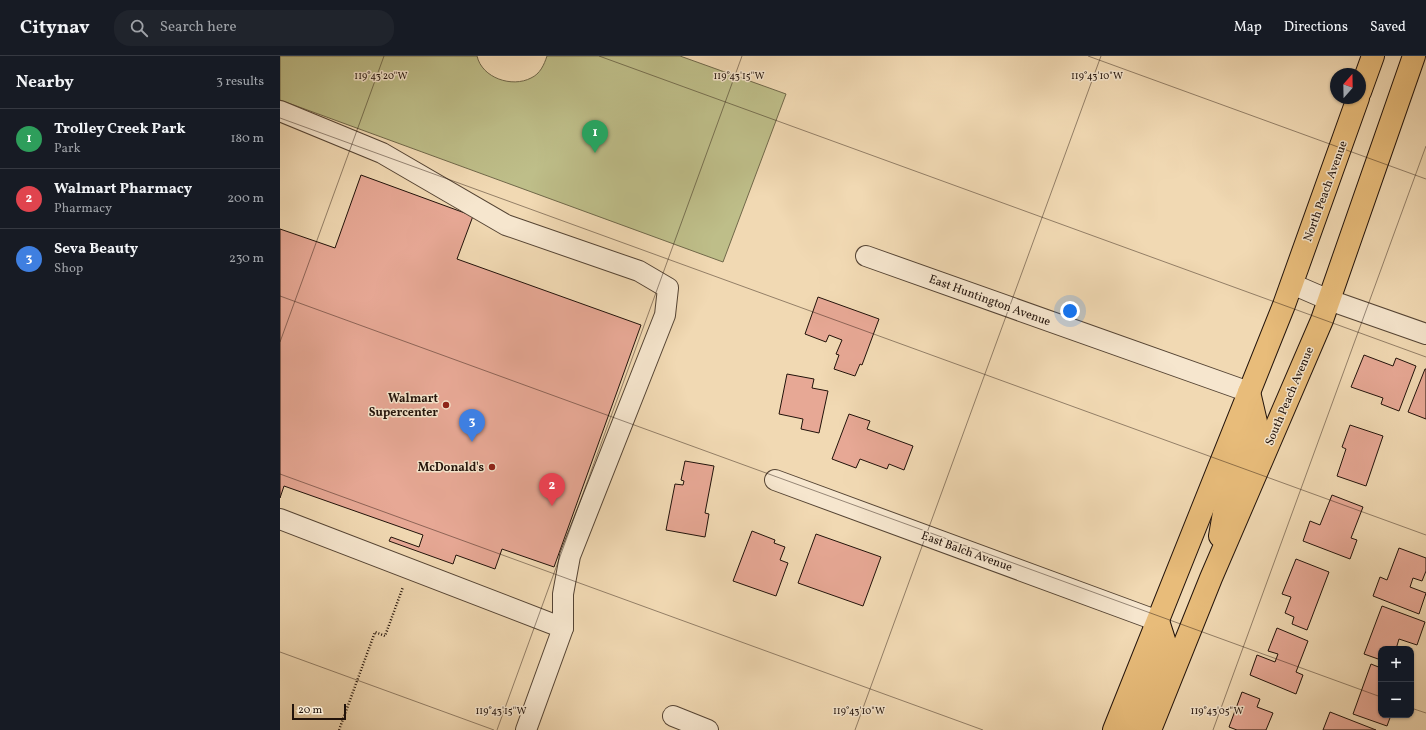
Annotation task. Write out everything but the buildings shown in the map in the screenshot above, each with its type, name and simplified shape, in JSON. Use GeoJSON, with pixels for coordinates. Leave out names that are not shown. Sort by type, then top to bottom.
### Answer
{"type":"FeatureCollection","features":[{"type":"Feature","properties":{"kind":"main road"},"geometry":{"type":"LineString","coordinates":[[1366,75],[1373,56]]}},
{"type":"Feature","properties":{"kind":"main road","name":"South Peach Avenue"},"geometry":{"type":"LineString","coordinates":[[1150,730],[1211,578],[1329,300],[1414,56]]}},
{"type":"Feature","properties":{"kind":"main road","name":"North Peach Avenue"},"geometry":{"type":"LineString","coordinates":[[1292,284],[1356,104]]}},
{"type":"Feature","properties":{"kind":"main road"},"geometry":{"type":"LineString","coordinates":[[1114,730],[1292,284]]}},
{"type":"Feature","properties":{"kind":"main road"},"geometry":{"type":"LineString","coordinates":[[1211,578],[1226,501],[1256,422],[1249,392]]}},
{"type":"Feature","properties":{"kind":"main road"},"geometry":{"type":"LineString","coordinates":[[1133,730],[1165,643],[1158,621]]}},
{"type":"Feature","properties":{"kind":"street"},"geometry":{"type":"LineString","coordinates":[[280,111],[382,152],[506,225],[639,271],[668,288],[665,315],[570,556],[563,594],[563,628],[526,730]]}},
{"type":"Feature","properties":{"kind":"street","name":"East Huntington Avenue"},"geometry":{"type":"LineString","coordinates":[[866,256],[1249,392]]}},
{"type":"Feature","properties":{"kind":"street"},"geometry":{"type":"LineString","coordinates":[[1292,284],[1329,300],[1426,334]]}},
{"type":"Feature","properties":{"kind":"street","name":"East Balch Avenue"},"geometry":{"type":"LineString","coordinates":[[775,480],[1158,621]]}},
{"type":"Feature","properties":{"kind":"street"},"geometry":{"type":"LineString","coordinates":[[280,519],[411,568],[563,628]]}},
{"type":"Feature","properties":{"kind":"street"},"geometry":{"type":"LineString","coordinates":[[673,716],[708,730]]}},
{"type":"Feature","properties":{"kind":"path"},"geometry":{"type":"LineString","coordinates":[[339,730],[375,632],[385,636],[411,568]]}},
{"type":"Feature","properties":{"kind":"green space"},"geometry":{"type":"Polygon","coordinates":[[[280,56],[477,56],[480,64],[491,75],[499,79],[515,82],[523,81],[537,74],[543,66],[547,56],[680,56],[786,94],[723,262],[280,100],[280,56]]]}},
{"type":"Feature","properties":{"kind":"place","name":"Trolley Creek Park"},"geometry":{"type":"Point","coordinates":[595,153]}},
{"type":"Feature","properties":{"kind":"place","name":"Walmart Supercenter"},"geometry":{"type":"Point","coordinates":[446,405]}},
{"type":"Feature","properties":{"kind":"place","name":"Seva Beauty"},"geometry":{"type":"Point","coordinates":[472,442]}},
{"type":"Feature","properties":{"kind":"place","name":"McDonald's"},"geometry":{"type":"Point","coordinates":[492,467]}},
{"type":"Feature","properties":{"kind":"place","name":"Walmart Pharmacy"},"geometry":{"type":"Point","coordinates":[552,506]}}]}
